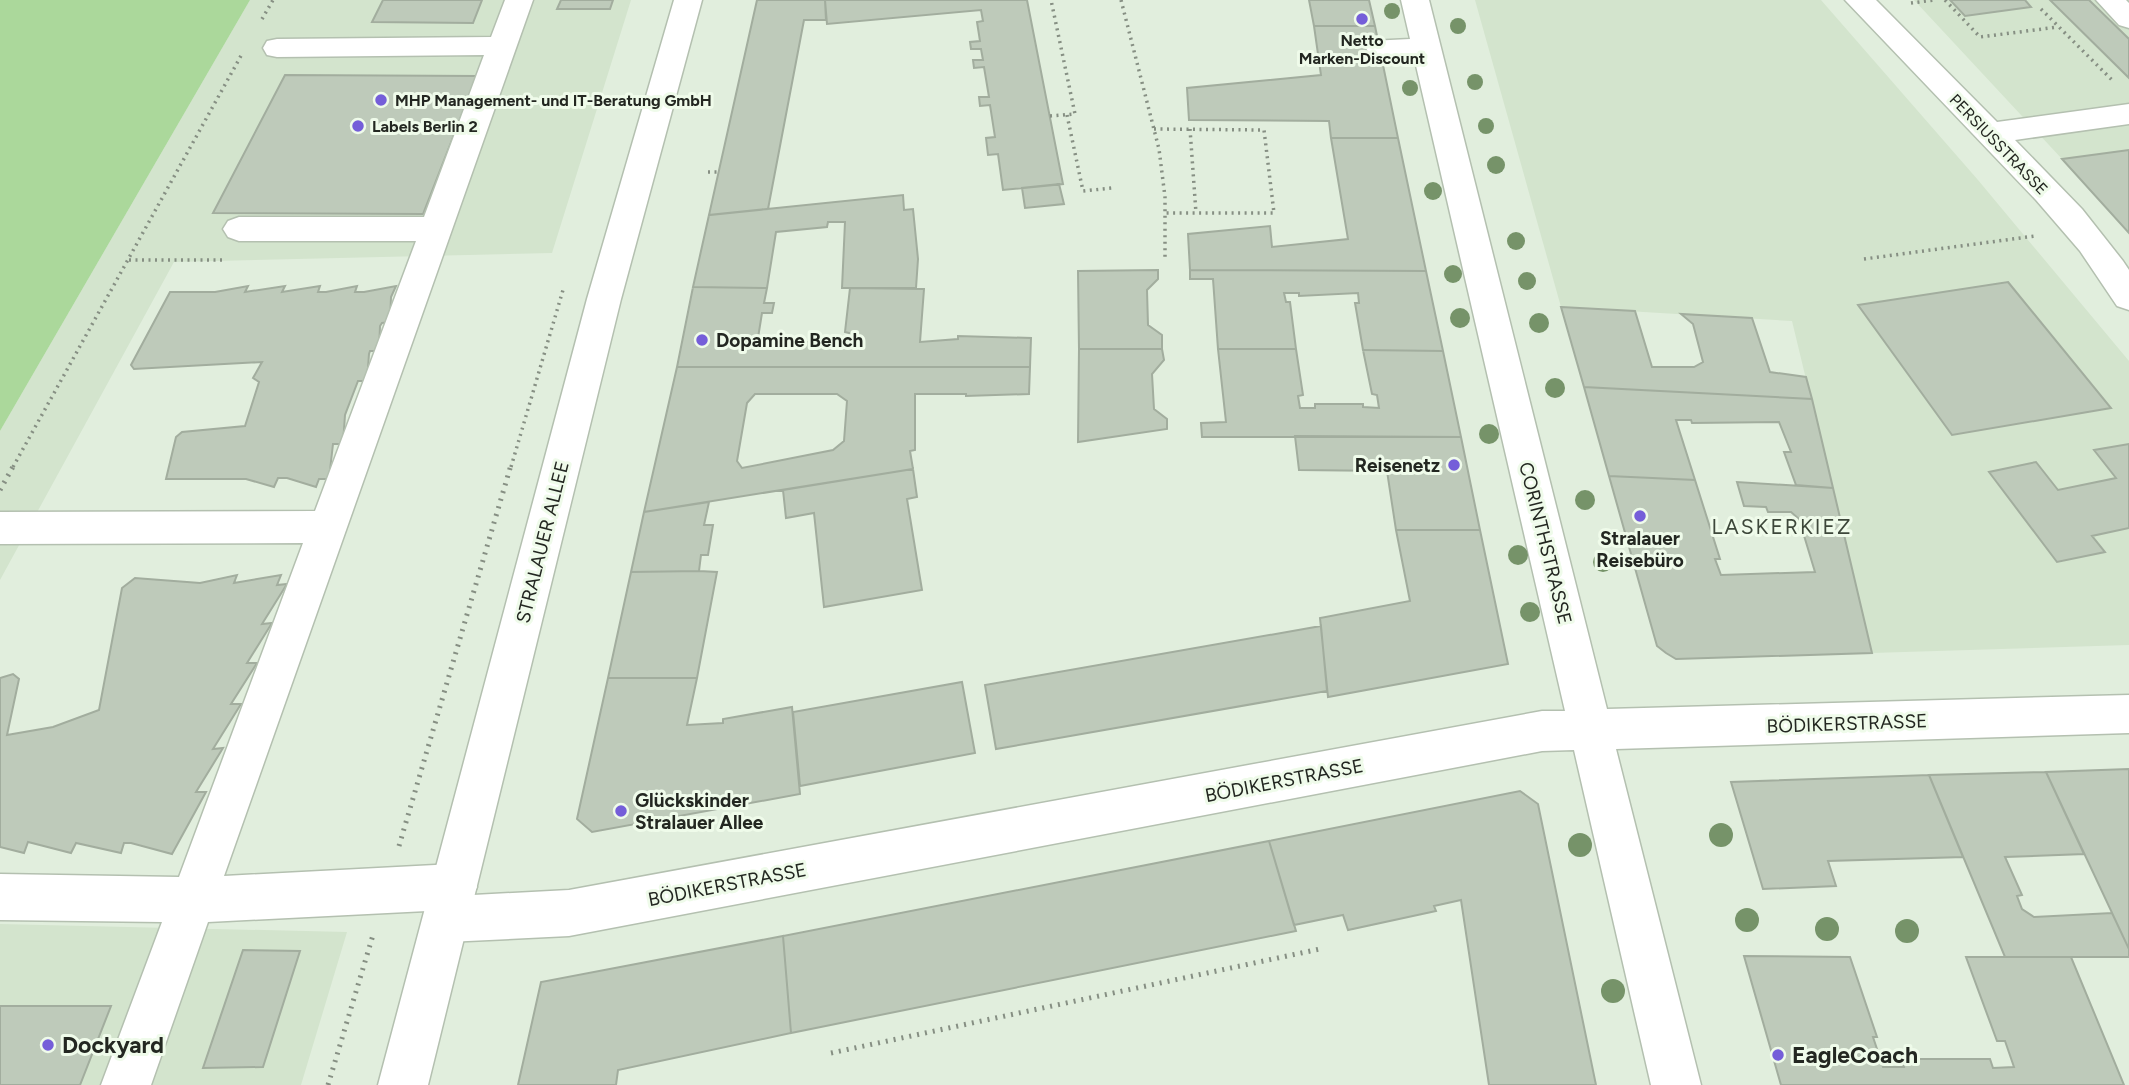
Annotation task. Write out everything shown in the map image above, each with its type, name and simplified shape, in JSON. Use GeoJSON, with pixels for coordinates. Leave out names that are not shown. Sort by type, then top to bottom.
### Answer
{"type":"FeatureCollection","features":[{"type":"Feature","properties":{"kind":"street"},"geometry":{"type":"LineString","coordinates":[[126,1085],[519,0]]}},
{"type":"Feature","properties":{"kind":"street","name":"STRALAUER ALLEE"},"geometry":{"type":"LineString","coordinates":[[403,1085],[604,299],[688,0]]}},
{"type":"Feature","properties":{"kind":"street","name":"CORINTHSTRASSE"},"geometry":{"type":"LineString","coordinates":[[1415,0],[1676,1085]]}},
{"type":"Feature","properties":{"kind":"street","name":"PERSIUSSTRASSE"},"geometry":{"type":"LineString","coordinates":[[1859,0],[1885,21],[2022,165],[2105,260],[2129,297]]}},
{"type":"Feature","properties":{"kind":"street"},"geometry":{"type":"LineString","coordinates":[[2110,0],[2129,19]]}},
{"type":"Feature","properties":{"kind":"street"},"geometry":{"type":"LineString","coordinates":[[278,48],[501,47]]}},
{"type":"Feature","properties":{"kind":"street"},"geometry":{"type":"LineString","coordinates":[[1380,48],[1426,48]]}},
{"type":"Feature","properties":{"kind":"street"},"geometry":{"type":"LineString","coordinates":[[1990,133],[2125,101]]}},
{"type":"Feature","properties":{"kind":"street"},"geometry":{"type":"LineString","coordinates":[[239,229],[435,229]]}},
{"type":"Feature","properties":{"kind":"street"},"geometry":{"type":"LineString","coordinates":[[0,528],[327,527]]}},
{"type":"Feature","properties":{"kind":"street","name":"BÖDIKERSTRASSE"},"geometry":{"type":"LineString","coordinates":[[0,897],[193,900],[386,891],[451,903],[569,914],[1542,731],[2129,714]]}},
{"type":"Feature","properties":{"kind":"path"},"geometry":{"type":"LineString","coordinates":[[1050,116],[1075,114],[1051,0]]}},
{"type":"Feature","properties":{"kind":"path"},"geometry":{"type":"LineString","coordinates":[[1121,0],[1159,149],[1165,213],[1165,260]]}},
{"type":"Feature","properties":{"kind":"path"},"geometry":{"type":"LineString","coordinates":[[1909,4],[1934,0]]}},
{"type":"Feature","properties":{"kind":"path"},"geometry":{"type":"LineString","coordinates":[[1945,0],[1980,37],[2058,27]]}},
{"type":"Feature","properties":{"kind":"path"},"geometry":{"type":"LineString","coordinates":[[2041,9],[2125,101]]}},
{"type":"Feature","properties":{"kind":"path"},"geometry":{"type":"LineString","coordinates":[[0,491],[246,48]]}},
{"type":"Feature","properties":{"kind":"path"},"geometry":{"type":"LineString","coordinates":[[1067,115],[1083,191],[1112,188]]}},
{"type":"Feature","properties":{"kind":"path"},"geometry":{"type":"LineString","coordinates":[[1154,129],[1264,130],[1274,213],[1165,213]]}},
{"type":"Feature","properties":{"kind":"path"},"geometry":{"type":"LineString","coordinates":[[1190,129],[1196,213]]}},
{"type":"Feature","properties":{"kind":"path"},"geometry":{"type":"LineString","coordinates":[[708,172],[719,172]]}},
{"type":"Feature","properties":{"kind":"path"},"geometry":{"type":"LineString","coordinates":[[1864,259],[2035,236]]}},
{"type":"Feature","properties":{"kind":"path"},"geometry":{"type":"LineString","coordinates":[[328,1085],[566,278]]}},
{"type":"Feature","properties":{"kind":"path"},"geometry":{"type":"LineString","coordinates":[[831,1053],[1320,949]]}},
{"type":"Feature","properties":{"kind":"shaded area"},"geometry":{"type":"Polygon","coordinates":[[[0,0],[250,0],[0,431],[0,0]]]}},
{"type":"Feature","properties":{"kind":"shaded area"},"geometry":{"type":"Polygon","coordinates":[[[250,0],[631,0],[552,253],[174,262],[0,580],[0,431],[250,0]]]}},
{"type":"Feature","properties":{"kind":"shaded area"},"geometry":{"type":"Polygon","coordinates":[[[1475,0],[1821,0],[1978,180],[2129,361],[2129,645],[1872,653],[1792,321],[1561,307],[1475,0]]]}},
{"type":"Feature","properties":{"kind":"shaded area"},"geometry":{"type":"Polygon","coordinates":[[[1914,0],[2129,0],[2129,233],[2062,159],[1914,0]]]}},
{"type":"Feature","properties":{"kind":"shaded area"},"geometry":{"type":"Polygon","coordinates":[[[0,924],[347,932],[301,1085],[0,1085],[0,924]]]}},
{"type":"Feature","properties":{"kind":"building"},"geometry":{"type":"Polygon","coordinates":[[[383,0],[482,0],[473,23],[372,22],[383,0]]]}},
{"type":"Feature","properties":{"kind":"building"},"geometry":{"type":"Polygon","coordinates":[[[561,0],[613,0],[610,9],[557,9],[561,0]]]}},
{"type":"Feature","properties":{"kind":"building"},"geometry":{"type":"Polygon","coordinates":[[[757,0],[825,0],[826,20],[804,20],[768,209],[709,215],[757,0]]]}},
{"type":"Feature","properties":{"kind":"building"},"geometry":{"type":"Polygon","coordinates":[[[825,0],[1027,0],[1063,184],[1003,190],[998,154],[988,155],[986,138],[995,137],[990,105],[980,106],[979,97],[989,97],[984,67],[974,68],[973,60],[983,60],[981,49],[971,49],[970,42],[980,41],[977,22],[983,21],[981,10],[827,24],[825,0]]]}},
{"type":"Feature","properties":{"kind":"building"},"geometry":{"type":"Polygon","coordinates":[[[1309,0],[1369,0],[1375,26],[1314,26],[1309,0]]]}},
{"type":"Feature","properties":{"kind":"building"},"geometry":{"type":"Polygon","coordinates":[[[1950,0],[2025,0],[2031,7],[1965,16],[1950,0]]]}},
{"type":"Feature","properties":{"kind":"building"},"geometry":{"type":"Polygon","coordinates":[[[2050,0],[2089,0],[2129,39],[2129,78],[2050,0]]]}},
{"type":"Feature","properties":{"kind":"building"},"geometry":{"type":"Polygon","coordinates":[[[1314,26],[1375,26],[1398,138],[1331,138],[1329,121],[1189,120],[1187,88],[1321,75],[1314,26]]]}},
{"type":"Feature","properties":{"kind":"building","name":"Labels Berlin 2"},"geometry":{"type":"Polygon","coordinates":[[[285,75],[477,76],[423,214],[213,213],[285,75]]]}},
{"type":"Feature","properties":{"kind":"building"},"geometry":{"type":"Polygon","coordinates":[[[1331,138],[1398,138],[1426,271],[1190,270],[1188,234],[1270,226],[1272,247],[1348,239],[1331,138]]]}},
{"type":"Feature","properties":{"kind":"building"},"geometry":{"type":"Polygon","coordinates":[[[2129,150],[2129,233],[2062,159],[2129,150]]]}},
{"type":"Feature","properties":{"kind":"building"},"geometry":{"type":"Polygon","coordinates":[[[1059,184],[1064,204],[1025,208],[1022,188],[1059,184]]]}},
{"type":"Feature","properties":{"kind":"building"},"geometry":{"type":"Polygon","coordinates":[[[903,195],[904,210],[913,209],[918,259],[916,288],[842,288],[845,222],[828,222],[827,227],[776,232],[767,288],[693,287],[709,215],[903,195]]]}},
{"type":"Feature","properties":{"kind":"building"},"geometry":{"type":"Polygon","coordinates":[[[1158,270],[1158,279],[1147,290],[1148,325],[1162,335],[1162,349],[1079,349],[1078,271],[1158,270]]]}},
{"type":"Feature","properties":{"kind":"building"},"geometry":{"type":"Polygon","coordinates":[[[1190,270],[1426,271],[1443,351],[1363,350],[1355,303],[1359,303],[1358,293],[1299,296],[1299,293],[1284,293],[1286,302],[1290,302],[1296,349],[1218,349],[1213,279],[1190,279],[1190,270]]]}},
{"type":"Feature","properties":{"kind":"building"},"geometry":{"type":"Polygon","coordinates":[[[2008,282],[2111,408],[1952,435],[1858,305],[2008,282]]]}},
{"type":"Feature","properties":{"kind":"building"},"geometry":{"type":"Polygon","coordinates":[[[248,286],[245,292],[285,286],[282,292],[320,286],[318,292],[326,292],[357,286],[355,292],[364,292],[396,286],[391,297],[390,322],[380,326],[379,351],[370,351],[367,381],[358,381],[345,415],[343,444],[333,444],[329,479],[319,479],[316,487],[287,478],[278,478],[274,487],[246,479],[166,479],[176,437],[182,432],[245,426],[259,382],[253,378],[262,362],[134,369],[131,365],[170,292],[215,292],[248,286]]]}},
{"type":"Feature","properties":{"kind":"building"},"geometry":{"type":"Polygon","coordinates":[[[693,287],[767,288],[764,303],[774,303],[772,313],[762,313],[757,344],[776,344],[777,341],[847,343],[849,333],[845,332],[850,288],[924,289],[920,342],[958,339],[958,336],[1031,338],[1030,367],[677,367],[693,287]]]}},
{"type":"Feature","properties":{"kind":"building"},"geometry":{"type":"Polygon","coordinates":[[[1561,307],[1635,311],[1652,367],[1694,367],[1703,362],[1693,324],[1681,314],[1752,318],[1770,372],[1806,377],[1812,399],[1584,387],[1561,307]]]}},
{"type":"Feature","properties":{"kind":"building"},"geometry":{"type":"Polygon","coordinates":[[[1079,349],[1162,349],[1164,360],[1152,374],[1154,409],[1167,419],[1167,429],[1078,442],[1079,349]]]}},
{"type":"Feature","properties":{"kind":"building"},"geometry":{"type":"Polygon","coordinates":[[[1218,349],[1296,349],[1303,395],[1298,396],[1300,408],[1315,408],[1315,404],[1363,404],[1363,407],[1379,408],[1377,395],[1372,394],[1363,350],[1443,351],[1461,437],[1202,437],[1201,423],[1226,422],[1218,349]]]}},
{"type":"Feature","properties":{"kind":"building"},"geometry":{"type":"Polygon","coordinates":[[[677,367],[1030,367],[1029,394],[915,394],[915,450],[910,451],[913,469],[644,512],[677,367]],[[755,394],[747,403],[737,461],[742,468],[833,450],[844,441],[847,401],[837,394],[755,394]]]}},
{"type":"Feature","properties":{"kind":"building"},"geometry":{"type":"Polygon","coordinates":[[[1584,387],[1812,399],[1833,488],[1796,485],[1784,452],[1791,452],[1779,422],[1692,423],[1691,420],[1676,420],[1695,480],[1609,476],[1584,387]]]}},
{"type":"Feature","properties":{"kind":"building"},"geometry":{"type":"Polygon","coordinates":[[[1295,436],[1461,437],[1480,530],[1396,530],[1387,471],[1299,470],[1295,436]]]}},
{"type":"Feature","properties":{"kind":"building"},"geometry":{"type":"Polygon","coordinates":[[[2129,444],[2129,528],[2092,536],[2105,552],[2057,562],[1989,472],[2036,462],[2058,490],[2116,478],[2094,450],[2129,444]]]}},
{"type":"Feature","properties":{"kind":"building"},"geometry":{"type":"Polygon","coordinates":[[[913,469],[917,497],[907,499],[922,590],[824,607],[814,513],[786,518],[783,490],[913,469]]]}},
{"type":"Feature","properties":{"kind":"building"},"geometry":{"type":"Polygon","coordinates":[[[1609,476],[1695,480],[1720,559],[1715,559],[1721,575],[1815,572],[1799,519],[1791,512],[1768,512],[1766,507],[1744,506],[1737,482],[1833,488],[1872,653],[1676,659],[1666,653],[1657,646],[1609,476]]]}},
{"type":"Feature","properties":{"kind":"building"},"geometry":{"type":"Polygon","coordinates":[[[709,502],[704,525],[713,525],[708,555],[701,555],[699,571],[631,572],[644,512],[709,502]]]}},
{"type":"Feature","properties":{"kind":"building"},"geometry":{"type":"Polygon","coordinates":[[[1396,530],[1480,530],[1508,664],[1328,697],[1320,618],[1410,601],[1396,530]]]}},
{"type":"Feature","properties":{"kind":"building"},"geometry":{"type":"Polygon","coordinates":[[[631,572],[717,572],[697,678],[608,678],[631,572]]]}},
{"type":"Feature","properties":{"kind":"building"},"geometry":{"type":"Polygon","coordinates":[[[237,575],[234,583],[281,575],[277,585],[287,584],[262,624],[272,623],[247,663],[257,663],[231,704],[241,704],[213,749],[223,748],[196,792],[206,792],[172,854],[131,843],[124,843],[121,853],[76,843],[71,853],[28,842],[24,853],[0,847],[0,678],[13,674],[19,679],[7,735],[53,727],[99,710],[122,588],[135,578],[200,583],[237,575]]]}},
{"type":"Feature","properties":{"kind":"building"},"geometry":{"type":"Polygon","coordinates":[[[1321,626],[1327,691],[996,749],[985,685],[1321,626]]]}},
{"type":"Feature","properties":{"kind":"building"},"geometry":{"type":"Polygon","coordinates":[[[608,678],[697,678],[687,725],[723,723],[723,719],[792,707],[800,794],[592,832],[577,819],[608,678]]]}},
{"type":"Feature","properties":{"kind":"building"},"geometry":{"type":"Polygon","coordinates":[[[962,682],[975,753],[800,786],[793,712],[962,682]]]}},
{"type":"Feature","properties":{"kind":"building"},"geometry":{"type":"Polygon","coordinates":[[[2129,769],[2129,949],[2046,772],[2129,769]]]}},
{"type":"Feature","properties":{"kind":"building"},"geometry":{"type":"Polygon","coordinates":[[[2046,772],[2084,854],[2005,857],[2022,895],[2017,896],[2022,909],[2034,917],[2112,913],[2129,949],[2129,957],[2005,957],[1929,775],[2046,772]]]}},
{"type":"Feature","properties":{"kind":"building"},"geometry":{"type":"Polygon","coordinates":[[[1929,775],[1963,857],[1828,861],[1836,886],[1763,889],[1731,782],[1929,775]]]}},
{"type":"Feature","properties":{"kind":"building"},"geometry":{"type":"Polygon","coordinates":[[[1520,791],[1538,804],[1596,1085],[1489,1085],[1461,900],[1434,906],[1436,911],[1348,930],[1343,915],[1294,925],[1269,841],[1520,791]]]}},
{"type":"Feature","properties":{"kind":"building"},"geometry":{"type":"Polygon","coordinates":[[[1269,841],[1296,931],[791,1033],[783,936],[1269,841]]]}},
{"type":"Feature","properties":{"kind":"building"},"geometry":{"type":"Polygon","coordinates":[[[783,936],[791,1033],[618,1070],[616,1085],[518,1085],[541,982],[783,936]]]}},
{"type":"Feature","properties":{"kind":"building"},"geometry":{"type":"Polygon","coordinates":[[[243,950],[300,951],[263,1067],[203,1068],[243,950]]]}},
{"type":"Feature","properties":{"kind":"building"},"geometry":{"type":"Polygon","coordinates":[[[1744,956],[1850,957],[1877,1037],[1873,1037],[1883,1067],[1904,1067],[1902,1059],[1990,1059],[1993,1068],[2014,1067],[2005,1041],[1997,1041],[1966,957],[2071,957],[2124,1085],[1781,1085],[1744,956]]]}},
{"type":"Feature","properties":{"kind":"building","name":"Dockyard"},"geometry":{"type":"Polygon","coordinates":[[[0,1006],[111,1006],[80,1085],[0,1085],[0,1006]]]}},
{"type":"Feature","properties":{"kind":"place","name":"Netto Marken-Discount"},"geometry":{"type":"Point","coordinates":[1362,19]}},
{"type":"Feature","properties":{"kind":"place","name":"MHP Management- und IT-Beratung GmbH"},"geometry":{"type":"Point","coordinates":[381,100]}},
{"type":"Feature","properties":{"kind":"place","name":"Labels Berlin 2"},"geometry":{"type":"Point","coordinates":[358,126]}},
{"type":"Feature","properties":{"kind":"place","name":"Dopamine Bench"},"geometry":{"type":"Point","coordinates":[702,340]}},
{"type":"Feature","properties":{"kind":"place","name":"Reisenetz"},"geometry":{"type":"Point","coordinates":[1454,465]}},
{"type":"Feature","properties":{"kind":"place","name":"Stralauer Reisebüro"},"geometry":{"type":"Point","coordinates":[1640,516]}},
{"type":"Feature","properties":{"kind":"place","name":"Glückskinder Stralauer Allee"},"geometry":{"type":"Point","coordinates":[621,811]}},
{"type":"Feature","properties":{"kind":"place","name":"Dockyard"},"geometry":{"type":"Point","coordinates":[48,1045]}},
{"type":"Feature","properties":{"kind":"place","name":"EagleCoach"},"geometry":{"type":"Point","coordinates":[1778,1055]}},
{"type":"Feature","properties":{"kind":"district","name":"LASKERKIEZ"},"geometry":{"type":"Point","coordinates":[1782,527]}}]}
